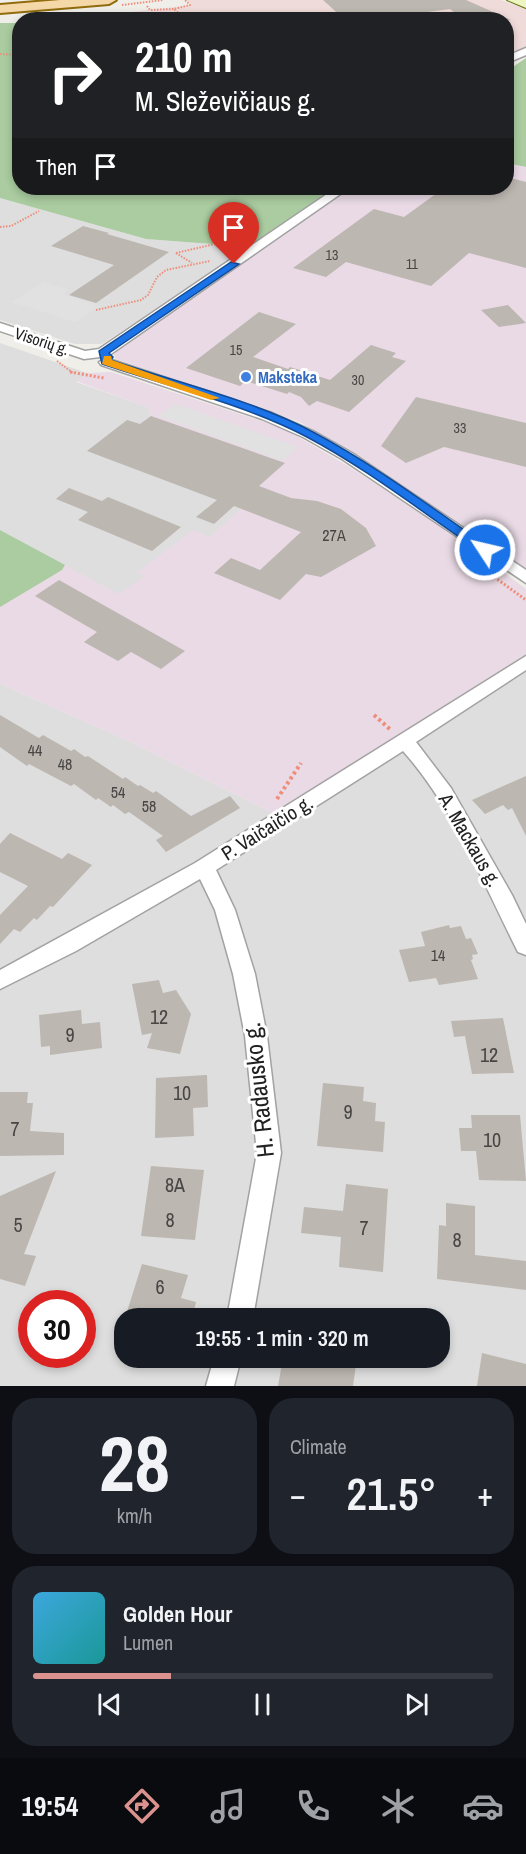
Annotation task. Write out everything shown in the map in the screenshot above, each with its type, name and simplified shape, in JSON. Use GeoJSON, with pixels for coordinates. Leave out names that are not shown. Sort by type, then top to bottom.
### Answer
{"type":"FeatureCollection","features":[{"type":"Feature","properties":{"kind":"main road"},"geometry":{"type":"LineString","coordinates":[[0,9],[109,0]]}},
{"type":"Feature","properties":{"kind":"main road"},"geometry":{"type":"LineString","coordinates":[[513,0],[526,4]]}},
{"type":"Feature","properties":{"kind":"street"},"geometry":{"type":"LineString","coordinates":[[104,357],[333,195]]}},
{"type":"Feature","properties":{"kind":"street","name":"Visorių g."},"geometry":{"type":"LineString","coordinates":[[0,327],[84,355],[82,361],[87,364],[104,357]]}},
{"type":"Feature","properties":{"kind":"street"},"geometry":{"type":"LineString","coordinates":[[104,357],[267,416],[308,434],[415,502],[526,578]]}},
{"type":"Feature","properties":{"kind":"street","name":"P. Vaičaičio g."},"geometry":{"type":"LineString","coordinates":[[0,980],[83,938],[205,867],[526,662]]}},
{"type":"Feature","properties":{"kind":"street","name":"A. Mackaus g."},"geometry":{"type":"LineString","coordinates":[[404,741],[417,754],[458,818],[508,907],[526,946]]}},
{"type":"Feature","properties":{"kind":"street","name":"H. Radausko g."},"geometry":{"type":"LineString","coordinates":[[205,867],[225,910],[244,974],[256,1036],[269,1153],[242,1308]]}},
{"type":"Feature","properties":{"kind":"street"},"geometry":{"type":"LineString","coordinates":[[220,1386],[225,1368]]}},
{"type":"Feature","properties":{"kind":"path"},"geometry":{"type":"LineString","coordinates":[[147,6],[150,9],[175,11],[190,5],[185,0]]}},
{"type":"Feature","properties":{"kind":"path"},"geometry":{"type":"LineString","coordinates":[[0,226],[11,226],[39,211]]}},
{"type":"Feature","properties":{"kind":"path"},"geometry":{"type":"LineString","coordinates":[[192,263],[176,254],[186,249],[249,236]]}},
{"type":"Feature","properties":{"kind":"path"},"geometry":{"type":"LineString","coordinates":[[96,310],[141,300],[148,295],[157,277],[166,270],[192,263],[221,261],[234,264]]}},
{"type":"Feature","properties":{"kind":"path"},"geometry":{"type":"LineString","coordinates":[[53,358],[72,373],[107,378]]}},
{"type":"Feature","properties":{"kind":"path"},"geometry":{"type":"LineString","coordinates":[[464,555],[526,600]]}},
{"type":"Feature","properties":{"kind":"shaded area"},"geometry":{"type":"Polygon","coordinates":[[[186,0],[500,0],[526,8],[526,47],[514,52],[514,12],[130,12],[192,5],[186,0]]]}},
{"type":"Feature","properties":{"kind":"shaded area"},"geometry":{"type":"Polygon","coordinates":[[[514,164],[526,167],[526,569],[300,422],[116,359],[114,355],[118,349],[341,195],[514,195],[514,164]]]}},
{"type":"Feature","properties":{"kind":"shaded area"},"geometry":{"type":"Polygon","coordinates":[[[0,198],[146,239],[252,247],[102,344],[75,344],[0,320],[0,198]]]}},
{"type":"Feature","properties":{"kind":"shaded area"},"geometry":{"type":"Polygon","coordinates":[[[43,282],[69,290],[63,294],[100,306],[75,322],[12,302],[43,282]]]}},
{"type":"Feature","properties":{"kind":"shaded area"},"geometry":{"type":"Polygon","coordinates":[[[0,343],[87,373],[76,382],[148,407],[151,416],[285,463],[236,506],[242,509],[210,537],[138,572],[146,576],[118,595],[0,530],[0,343]]]}},
{"type":"Feature","properties":{"kind":"shaded area"},"geometry":{"type":"Polygon","coordinates":[[[111,372],[283,428],[348,466],[443,528],[526,589],[526,654],[273,813],[129,741],[0,684],[0,607],[6,601],[62,570],[65,565],[118,594],[145,576],[137,572],[193,530],[210,537],[241,509],[236,507],[284,463],[151,416],[147,407],[76,381],[87,373],[111,372]]]}},
{"type":"Feature","properties":{"kind":"shaded area"},"geometry":{"type":"Polygon","coordinates":[[[175,404],[298,447],[283,461],[159,416],[175,404]]]}},
{"type":"Feature","properties":{"kind":"shaded area"},"geometry":{"type":"Polygon","coordinates":[[[526,654],[526,1386],[0,1386],[0,684],[129,741],[273,813],[526,654]]]}},
{"type":"Feature","properties":{"kind":"green space"},"geometry":{"type":"Polygon","coordinates":[[[0,23],[12,23],[12,195],[328,195],[252,247],[146,239],[0,198],[0,23]]]}},
{"type":"Feature","properties":{"kind":"green space"},"geometry":{"type":"Polygon","coordinates":[[[526,58],[526,167],[514,164],[514,66],[526,58]]]}},
{"type":"Feature","properties":{"kind":"green space"},"geometry":{"type":"Polygon","coordinates":[[[0,530],[65,565],[62,570],[0,607],[0,530]]]}},
{"type":"Feature","properties":{"kind":"building"},"geometry":{"type":"Polygon","coordinates":[[[323,0],[466,0],[493,12],[454,12],[450,9],[428,12],[336,12],[323,0]]]}},
{"type":"Feature","properties":{"kind":"building"},"geometry":{"type":"Polygon","coordinates":[[[514,179],[526,182],[526,268],[469,253],[431,286],[346,262],[326,277],[293,268],[374,209],[404,217],[434,195],[514,195],[514,179]]]}},
{"type":"Feature","properties":{"kind":"building"},"geometry":{"type":"Polygon","coordinates":[[[83,226],[169,252],[96,303],[69,295],[114,265],[51,246],[83,226]]]}},
{"type":"Feature","properties":{"kind":"building"},"geometry":{"type":"Polygon","coordinates":[[[508,305],[526,323],[499,327],[481,310],[508,305]]]}},
{"type":"Feature","properties":{"kind":"building"},"geometry":{"type":"Polygon","coordinates":[[[259,312],[296,324],[253,357],[288,369],[290,367],[330,380],[371,345],[396,353],[392,357],[406,361],[349,412],[317,401],[309,406],[301,397],[289,392],[287,394],[246,381],[240,386],[186,368],[259,312]]]}},
{"type":"Feature","properties":{"kind":"building"},"geometry":{"type":"Polygon","coordinates":[[[416,397],[526,423],[526,467],[444,447],[406,463],[381,446],[416,397]]]}},
{"type":"Feature","properties":{"kind":"building"},"geometry":{"type":"Polygon","coordinates":[[[151,416],[285,463],[259,486],[291,498],[317,501],[341,509],[366,528],[376,546],[321,577],[306,574],[280,600],[214,573],[231,558],[260,570],[301,532],[234,506],[214,524],[196,517],[217,500],[87,451],[127,420],[140,424],[151,416]]]}},
{"type":"Feature","properties":{"kind":"building"},"geometry":{"type":"Polygon","coordinates":[[[69,488],[102,501],[108,497],[181,527],[152,551],[78,520],[88,512],[56,499],[69,488]]]}},
{"type":"Feature","properties":{"kind":"building"},"geometry":{"type":"Polygon","coordinates":[[[59,580],[185,651],[161,669],[131,652],[118,661],[84,642],[97,632],[35,596],[59,580]]]}},
{"type":"Feature","properties":{"kind":"building"},"geometry":{"type":"Polygon","coordinates":[[[0,715],[39,738],[43,735],[71,751],[74,749],[85,757],[88,756],[123,779],[125,777],[153,793],[156,791],[191,816],[230,796],[240,808],[166,852],[156,840],[163,836],[129,812],[125,814],[113,805],[111,807],[98,798],[96,800],[74,784],[71,786],[29,764],[27,766],[0,747],[0,715]]]}},
{"type":"Feature","properties":{"kind":"building"},"geometry":{"type":"Polygon","coordinates":[[[526,776],[526,836],[512,808],[508,810],[503,805],[485,814],[472,800],[526,776]]]}},
{"type":"Feature","properties":{"kind":"building"},"geometry":{"type":"Polygon","coordinates":[[[10,833],[62,859],[68,853],[92,865],[53,907],[50,906],[37,920],[34,918],[20,932],[14,929],[0,944],[0,915],[28,886],[0,872],[0,844],[10,833]]]}},
{"type":"Feature","properties":{"kind":"building"},"geometry":{"type":"Polygon","coordinates":[[[449,925],[450,928],[461,926],[466,939],[471,938],[478,954],[472,955],[471,960],[478,979],[439,985],[436,978],[409,982],[399,950],[425,946],[421,932],[449,925]]]}},
{"type":"Feature","properties":{"kind":"building"},"geometry":{"type":"Polygon","coordinates":[[[159,980],[163,993],[176,990],[191,1014],[180,1054],[147,1048],[152,1033],[142,1035],[132,984],[159,980]]]}},
{"type":"Feature","properties":{"kind":"building"},"geometry":{"type":"Polygon","coordinates":[[[81,1010],[82,1024],[100,1022],[102,1048],[50,1055],[50,1046],[41,1047],[39,1015],[81,1010]]]}},
{"type":"Feature","properties":{"kind":"building"},"geometry":{"type":"Polygon","coordinates":[[[503,1018],[514,1073],[472,1074],[465,1036],[454,1037],[451,1021],[503,1018]]]}},
{"type":"Feature","properties":{"kind":"building"},"geometry":{"type":"Polygon","coordinates":[[[207,1075],[208,1107],[193,1108],[194,1136],[155,1138],[156,1078],[207,1075]]]}},
{"type":"Feature","properties":{"kind":"building"},"geometry":{"type":"Polygon","coordinates":[[[323,1083],[364,1087],[363,1101],[376,1103],[375,1121],[385,1122],[383,1152],[317,1146],[323,1083]]]}},
{"type":"Feature","properties":{"kind":"building"},"geometry":{"type":"Polygon","coordinates":[[[0,1092],[28,1092],[27,1103],[33,1103],[30,1131],[64,1133],[64,1155],[0,1156],[0,1092]]]}},
{"type":"Feature","properties":{"kind":"building"},"geometry":{"type":"Polygon","coordinates":[[[471,1115],[520,1115],[526,1181],[479,1180],[476,1151],[461,1151],[459,1128],[472,1128],[471,1115]]]}},
{"type":"Feature","properties":{"kind":"building"},"geometry":{"type":"Polygon","coordinates":[[[151,1166],[204,1170],[195,1240],[141,1236],[151,1166]]]}},
{"type":"Feature","properties":{"kind":"building"},"geometry":{"type":"Polygon","coordinates":[[[56,1171],[24,1254],[36,1256],[25,1286],[0,1279],[0,1196],[56,1171]]]}},
{"type":"Feature","properties":{"kind":"building"},"geometry":{"type":"Polygon","coordinates":[[[346,1184],[388,1189],[383,1272],[339,1267],[341,1237],[301,1233],[304,1207],[343,1211],[346,1184]]]}},
{"type":"Feature","properties":{"kind":"building"},"geometry":{"type":"Polygon","coordinates":[[[446,1203],[475,1206],[475,1255],[526,1261],[526,1290],[437,1279],[439,1225],[446,1226],[446,1203]]]}},
{"type":"Feature","properties":{"kind":"building"},"geometry":{"type":"Polygon","coordinates":[[[142,1264],[188,1275],[181,1298],[196,1302],[194,1308],[128,1308],[142,1264]]]}},
{"type":"Feature","properties":{"kind":"building"},"geometry":{"type":"Polygon","coordinates":[[[482,1353],[526,1364],[526,1386],[477,1386],[482,1353]]]}},
{"type":"Feature","properties":{"kind":"building"},"geometry":{"type":"Polygon","coordinates":[[[281,1368],[356,1368],[353,1386],[278,1386],[281,1368]]]}},
{"type":"Feature","properties":{"kind":"slow traffic"},"geometry":{"type":"LineString","coordinates":[[108,358],[106,362],[214,398]]}},
{"type":"Feature","properties":{"kind":"place","name":"Maksteka"},"geometry":{"type":"Point","coordinates":[246,377]}},
{"type":"Feature","properties":{"kind":"route"},"geometry":{"type":"LineString","coordinates":[[234,264],[103,353],[108,357],[106,362],[290,425],[346,456],[485,550]]}}]}
